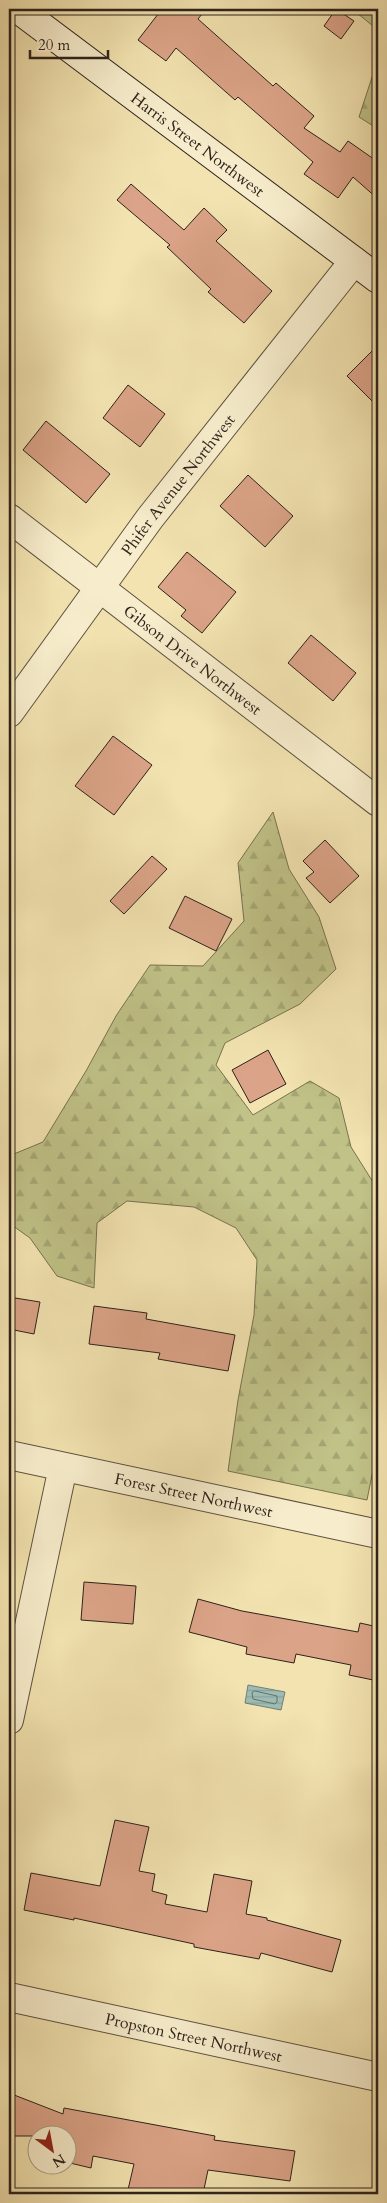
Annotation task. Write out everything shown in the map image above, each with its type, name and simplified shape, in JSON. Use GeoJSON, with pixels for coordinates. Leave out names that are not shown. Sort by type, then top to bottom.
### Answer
{"type":"FeatureCollection","features":[{"type":"Feature","properties":{"kind":"street","name":"Harris Street Northwest"},"geometry":{"type":"LineString","coordinates":[[18,9],[378,279]]}},
{"type":"Feature","properties":{"kind":"street","name":"Phifer Avenue Northwest"},"geometry":{"type":"LineString","coordinates":[[9,713],[157,510],[354,261]]}},
{"type":"Feature","properties":{"kind":"street","name":"Gibson Drive Northwest"},"geometry":{"type":"LineString","coordinates":[[9,518],[378,802]]}},
{"type":"Feature","properties":{"kind":"street","name":"Forest Street Northwest"},"geometry":{"type":"LineString","coordinates":[[9,1455],[378,1534]]}},
{"type":"Feature","properties":{"kind":"street"},"geometry":{"type":"LineString","coordinates":[[9,1720],[63,1467]]}},
{"type":"Feature","properties":{"kind":"street","name":"Propston Street Northwest"},"geometry":{"type":"LineString","coordinates":[[9,1997],[378,2077]]}},
{"type":"Feature","properties":{"kind":"green space"},"geometry":{"type":"Polygon","coordinates":[[[352,9],[378,9],[378,30],[352,9]]]}},
{"type":"Feature","properties":{"kind":"green space"},"geometry":{"type":"Polygon","coordinates":[[[378,59],[378,129],[359,117],[378,59]]]}},
{"type":"Feature","properties":{"kind":"green space"},"geometry":{"type":"Polygon","coordinates":[[[273,812],[289,869],[319,917],[336,969],[300,1004],[225,1043],[216,1065],[253,1115],[310,1081],[339,1098],[351,1147],[378,1190],[378,1445],[367,1500],[228,1471],[238,1400],[254,1315],[257,1260],[236,1228],[194,1207],[127,1201],[97,1223],[94,1288],[57,1276],[30,1238],[9,1223],[9,1156],[43,1142],[86,1071],[116,1016],[150,965],[203,966],[244,921],[238,863],[273,812]]]}},
{"type":"Feature","properties":{"kind":"water"},"geometry":{"type":"Polygon","coordinates":[[[248,1685],[285,1692],[281,1710],[245,1703],[248,1685]]]}},
{"type":"Feature","properties":{"kind":"building"},"geometry":{"type":"Polygon","coordinates":[[[162,9],[206,9],[198,19],[273,86],[276,83],[314,116],[304,128],[340,152],[348,141],[378,162],[378,199],[353,177],[338,198],[304,174],[313,162],[238,97],[235,100],[176,48],[166,61],[138,40],[162,9]]]}},
{"type":"Feature","properties":{"kind":"building"},"geometry":{"type":"Polygon","coordinates":[[[336,9],[354,21],[341,39],[324,26],[336,9]]]}},
{"type":"Feature","properties":{"kind":"building"},"geometry":{"type":"Polygon","coordinates":[[[131,184],[184,230],[204,208],[227,230],[216,241],[272,291],[244,323],[208,292],[211,289],[167,247],[170,245],[117,200],[131,184]]]}},
{"type":"Feature","properties":{"kind":"building"},"geometry":{"type":"Polygon","coordinates":[[[378,345],[378,407],[347,376],[378,345]]]}},
{"type":"Feature","properties":{"kind":"building"},"geometry":{"type":"Polygon","coordinates":[[[128,385],[165,414],[140,447],[103,418],[128,385]]]}},
{"type":"Feature","properties":{"kind":"building"},"geometry":{"type":"Polygon","coordinates":[[[46,421],[110,474],[86,503],[23,450],[46,421]]]}},
{"type":"Feature","properties":{"kind":"building"},"geometry":{"type":"Polygon","coordinates":[[[248,475],[293,516],[265,547],[220,506],[248,475]]]}},
{"type":"Feature","properties":{"kind":"building"},"geometry":{"type":"Polygon","coordinates":[[[187,552],[236,592],[202,633],[181,616],[186,610],[158,587],[187,552]]]}},
{"type":"Feature","properties":{"kind":"building"},"geometry":{"type":"Polygon","coordinates":[[[311,635],[356,673],[333,701],[288,663],[311,635]]]}},
{"type":"Feature","properties":{"kind":"building"},"geometry":{"type":"Polygon","coordinates":[[[113,736],[152,765],[114,815],[75,786],[113,736]]]}},
{"type":"Feature","properties":{"kind":"building"},"geometry":{"type":"Polygon","coordinates":[[[325,840],[359,876],[330,903],[306,878],[314,872],[303,861],[325,840]]]}},
{"type":"Feature","properties":{"kind":"building"},"geometry":{"type":"Polygon","coordinates":[[[152,856],[167,869],[124,914],[110,901],[152,856]]]}},
{"type":"Feature","properties":{"kind":"building"},"geometry":{"type":"Polygon","coordinates":[[[185,896],[232,919],[216,951],[169,928],[185,896]]]}},
{"type":"Feature","properties":{"kind":"building"},"geometry":{"type":"Polygon","coordinates":[[[268,1050],[286,1084],[250,1103],[232,1070],[268,1050]]]}},
{"type":"Feature","properties":{"kind":"building"},"geometry":{"type":"Polygon","coordinates":[[[9,1297],[40,1302],[34,1334],[9,1329],[9,1297]]]}},
{"type":"Feature","properties":{"kind":"building"},"geometry":{"type":"Polygon","coordinates":[[[94,1306],[147,1313],[146,1319],[235,1335],[228,1371],[158,1359],[160,1353],[89,1344],[94,1306]]]}},
{"type":"Feature","properties":{"kind":"building"},"geometry":{"type":"Polygon","coordinates":[[[84,1582],[136,1586],[133,1624],[81,1620],[84,1582]]]}},
{"type":"Feature","properties":{"kind":"building"},"geometry":{"type":"Polygon","coordinates":[[[198,1599],[242,1611],[358,1632],[360,1623],[378,1627],[378,1681],[349,1675],[351,1665],[296,1654],[294,1663],[246,1654],[247,1647],[189,1632],[198,1599]]]}},
{"type":"Feature","properties":{"kind":"building"},"geometry":{"type":"Polygon","coordinates":[[[115,1820],[149,1827],[139,1871],[155,1874],[152,1891],[167,1895],[165,1904],[207,1912],[214,1874],[252,1881],[246,1914],[267,1918],[267,1920],[341,1940],[332,1972],[261,1953],[259,1959],[194,1947],[194,1944],[74,1918],[74,1920],[24,1910],[31,1873],[100,1886],[115,1820]]]}},
{"type":"Feature","properties":{"kind":"building"},"geometry":{"type":"Polygon","coordinates":[[[9,2093],[63,2114],[64,2108],[215,2136],[214,2140],[295,2151],[290,2181],[208,2170],[203,2194],[127,2194],[134,2164],[93,2156],[91,2168],[78,2165],[78,2126],[28,2126],[28,2136],[9,2136],[9,2093]]]}}]}
